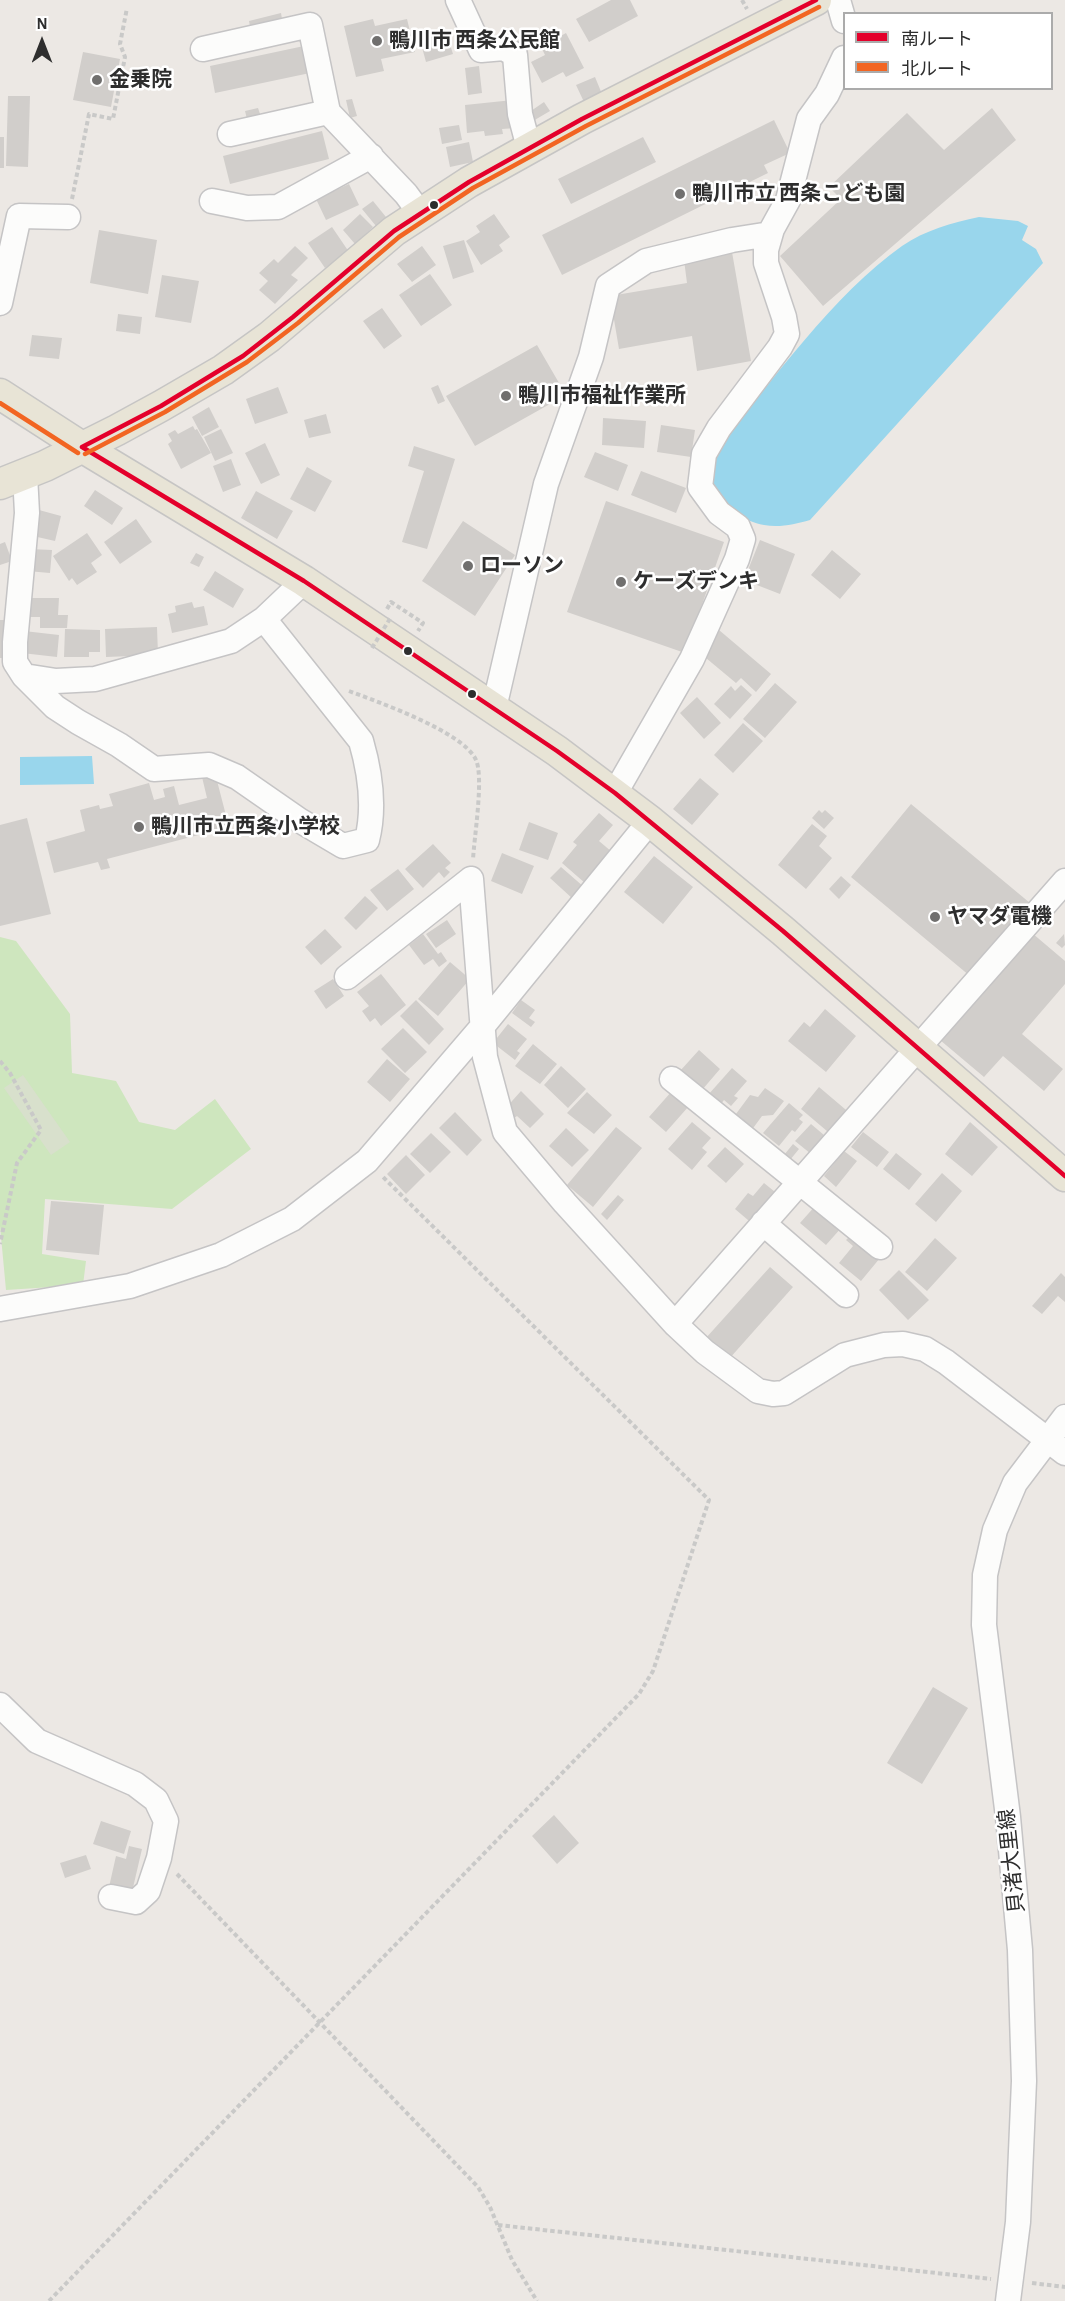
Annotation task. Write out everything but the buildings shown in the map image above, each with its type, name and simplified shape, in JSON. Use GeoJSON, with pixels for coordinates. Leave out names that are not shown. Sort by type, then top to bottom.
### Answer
{"type":"FeatureCollection","features":[{"type":"Feature","properties":{"kind":"main road"},"geometry":{"type":"LineString","coordinates":[[13,479],[82,447],[161,406],[243,356],[293,317],[394,231],[469,182],[759,27],[816,0]]}},
{"type":"Feature","properties":{"kind":"main road"},"geometry":{"type":"LineString","coordinates":[[0,394],[82,447],[304,581],[494,708],[615,793],[783,931],[1065,1176]]}},
{"type":"Feature","properties":{"kind":"street"},"geometry":{"type":"LineString","coordinates":[[458,0],[481,50],[504,48],[514,55],[520,114],[529,148]]}},
{"type":"Feature","properties":{"kind":"street"},"geometry":{"type":"LineString","coordinates":[[837,0],[843,18]]}},
{"type":"Feature","properties":{"kind":"street"},"geometry":{"type":"LineString","coordinates":[[203,49],[310,25],[328,112],[406,194],[420,213]]}},
{"type":"Feature","properties":{"kind":"street"},"geometry":{"type":"LineString","coordinates":[[615,793],[692,658],[740,549],[743,539],[738,528],[719,513],[700,487],[704,454],[719,428],[780,347],[787,334],[784,317],[766,263],[766,250],[770,234],[788,200],[809,119],[827,94],[843,60]]}},
{"type":"Feature","properties":{"kind":"street"},"geometry":{"type":"LineString","coordinates":[[230,134],[328,112]]}},
{"type":"Feature","properties":{"kind":"street"},"geometry":{"type":"LineString","coordinates":[[212,201],[247,208],[278,207],[371,156]]}},
{"type":"Feature","properties":{"kind":"street"},"geometry":{"type":"LineString","coordinates":[[0,303],[19,216],[68,217]]}},
{"type":"Feature","properties":{"kind":"street"},"geometry":{"type":"LineString","coordinates":[[494,708],[546,484],[591,357],[608,286],[646,261],[732,240],[770,234]]}},
{"type":"Feature","properties":{"kind":"street"},"geometry":{"type":"LineString","coordinates":[[13,479],[27,513],[15,642],[15,662],[24,676],[55,707],[154,769],[208,765],[237,777],[299,820],[342,846],[367,840],[372,820],[367,762],[361,741],[264,619]]}},
{"type":"Feature","properties":{"kind":"street"},"geometry":{"type":"LineString","coordinates":[[24,676],[56,681],[94,679],[231,641],[264,619],[304,581]]}},
{"type":"Feature","properties":{"kind":"street"},"geometry":{"type":"LineString","coordinates":[[0,1309],[130,1286],[221,1256],[292,1219],[367,1161],[482,1027],[650,821]]}},
{"type":"Feature","properties":{"kind":"street"},"geometry":{"type":"LineString","coordinates":[[348,977],[471,879]]}},
{"type":"Feature","properties":{"kind":"street"},"geometry":{"type":"LineString","coordinates":[[471,879],[485,1057],[505,1132],[565,1203],[675,1324],[705,1352],[758,1391],[773,1394],[784,1393],[845,1355],[884,1345],[903,1344],[925,1349],[946,1362],[1056,1445]]}},
{"type":"Feature","properties":{"kind":"street"},"geometry":{"type":"LineString","coordinates":[[675,1324],[1065,881]]}},
{"type":"Feature","properties":{"kind":"street"},"geometry":{"type":"LineString","coordinates":[[672,1079],[880,1247]]}},
{"type":"Feature","properties":{"kind":"street"},"geometry":{"type":"LineString","coordinates":[[763,1223],[846,1295]]}},
{"type":"Feature","properties":{"kind":"street","name":"貝渚大里線"},"geometry":{"type":"LineString","coordinates":[[1009,2291],[1018,2223],[1024,2081],[1021,1962],[1008,1817],[984,1624],[985,1575],[994,1530],[1015,1483],[1056,1445],[1065,1417]]}},
{"type":"Feature","properties":{"kind":"street"},"geometry":{"type":"LineString","coordinates":[[0,1705],[37,1741],[135,1784],[156,1800],[166,1821],[159,1858],[148,1891],[136,1902],[111,1897]]}},
{"type":"Feature","properties":{"kind":"path"},"geometry":{"type":"LineString","coordinates":[[68,217],[89,114],[113,119],[125,57],[120,45],[127,8]]}},
{"type":"Feature","properties":{"kind":"path"},"geometry":{"type":"LineString","coordinates":[[391,602],[423,623]]}},
{"type":"Feature","properties":{"kind":"path"},"geometry":{"type":"LineString","coordinates":[[372,648],[391,617]]}},
{"type":"Feature","properties":{"kind":"path"},"geometry":{"type":"LineString","coordinates":[[321,691],[346,690],[440,730],[467,747],[476,760],[479,779],[471,879]]}},
{"type":"Feature","properties":{"kind":"path"},"geometry":{"type":"LineString","coordinates":[[0,1061],[10,1073],[41,1130],[17,1163],[0,1244]]}},
{"type":"Feature","properties":{"kind":"path"},"geometry":{"type":"LineString","coordinates":[[49,2301],[639,1694],[653,1671],[709,1500],[367,1161]]}},
{"type":"Feature","properties":{"kind":"path"},"geometry":{"type":"LineString","coordinates":[[159,1858],[320,2021],[478,2187],[512,2260],[537,2301]]}},
{"type":"Feature","properties":{"kind":"path"},"geometry":{"type":"LineString","coordinates":[[497,2225],[1009,2291],[1065,2287]]}},
{"type":"Feature","properties":{"kind":"green space"},"geometry":{"type":"Polygon","coordinates":[[[0,937],[16,941],[70,1014],[72,1073],[116,1081],[139,1122],[175,1130],[215,1099],[251,1149],[172,1209],[45,1199],[42,1254],[86,1261],[83,1285],[6,1290],[0,1226],[0,937]]]}},
{"type":"Feature","properties":{"kind":"green space"},"geometry":{"type":"Polygon","coordinates":[[[23,1075],[70,1142],[51,1155],[4,1088],[23,1075]]]}},
{"type":"Feature","properties":{"kind":"water"},"geometry":{"type":"Polygon","coordinates":[[[979,217],[1018,221],[1028,226],[1022,240],[1036,249],[1043,263],[810,520],[770,526],[750,521],[727,507],[714,486],[712,473],[719,446],[828,313],[877,266],[911,240],[929,231],[979,217]]]}},
{"type":"Feature","properties":{"kind":"water"},"geometry":{"type":"Polygon","coordinates":[[[92,756],[94,784],[20,785],[20,757],[92,756]]]}},
{"type":"Feature","properties":{"kind":"transit line","name":"南ルート"},"geometry":{"type":"LineString","coordinates":[[82,447],[161,406],[243,356],[293,317],[394,231],[469,182],[582,119],[816,0]]}},
{"type":"Feature","properties":{"kind":"transit line","name":"北ルート"},"geometry":{"type":"LineString","coordinates":[[85,454],[165,412],[247,362],[298,323],[399,237],[473,188],[586,126],[819,7]]}},
{"type":"Feature","properties":{"kind":"transit line","name":"北ルート"},"geometry":{"type":"LineString","coordinates":[[0,403],[78,453]]}},
{"type":"Feature","properties":{"kind":"transit line","name":"南ルート"},"geometry":{"type":"LineString","coordinates":[[82,447],[304,581],[557,751],[615,793],[783,931],[1065,1176]]}},
{"type":"Feature","properties":{"kind":"place","name":"鴨川市 西条公民館"},"geometry":{"type":"Point","coordinates":[377,41]}},
{"type":"Feature","properties":{"kind":"place","name":"金乗院"},"geometry":{"type":"Point","coordinates":[97,80]}},
{"type":"Feature","properties":{"kind":"place","name":"鴨川市立 西条こども園"},"geometry":{"type":"Point","coordinates":[680,194]}},
{"type":"Feature","properties":{"kind":"place","name":"鴨川市福祉作業所"},"geometry":{"type":"Point","coordinates":[506,396]}},
{"type":"Feature","properties":{"kind":"place","name":"ローソン"},"geometry":{"type":"Point","coordinates":[468,566]}},
{"type":"Feature","properties":{"kind":"place","name":"ケーズデンキ"},"geometry":{"type":"Point","coordinates":[621,582]}},
{"type":"Feature","properties":{"kind":"place","name":"鴨川市立西条小学校"},"geometry":{"type":"Point","coordinates":[139,827]}},
{"type":"Feature","properties":{"kind":"place","name":"ヤマダ電機"},"geometry":{"type":"Point","coordinates":[935,917]}}]}
